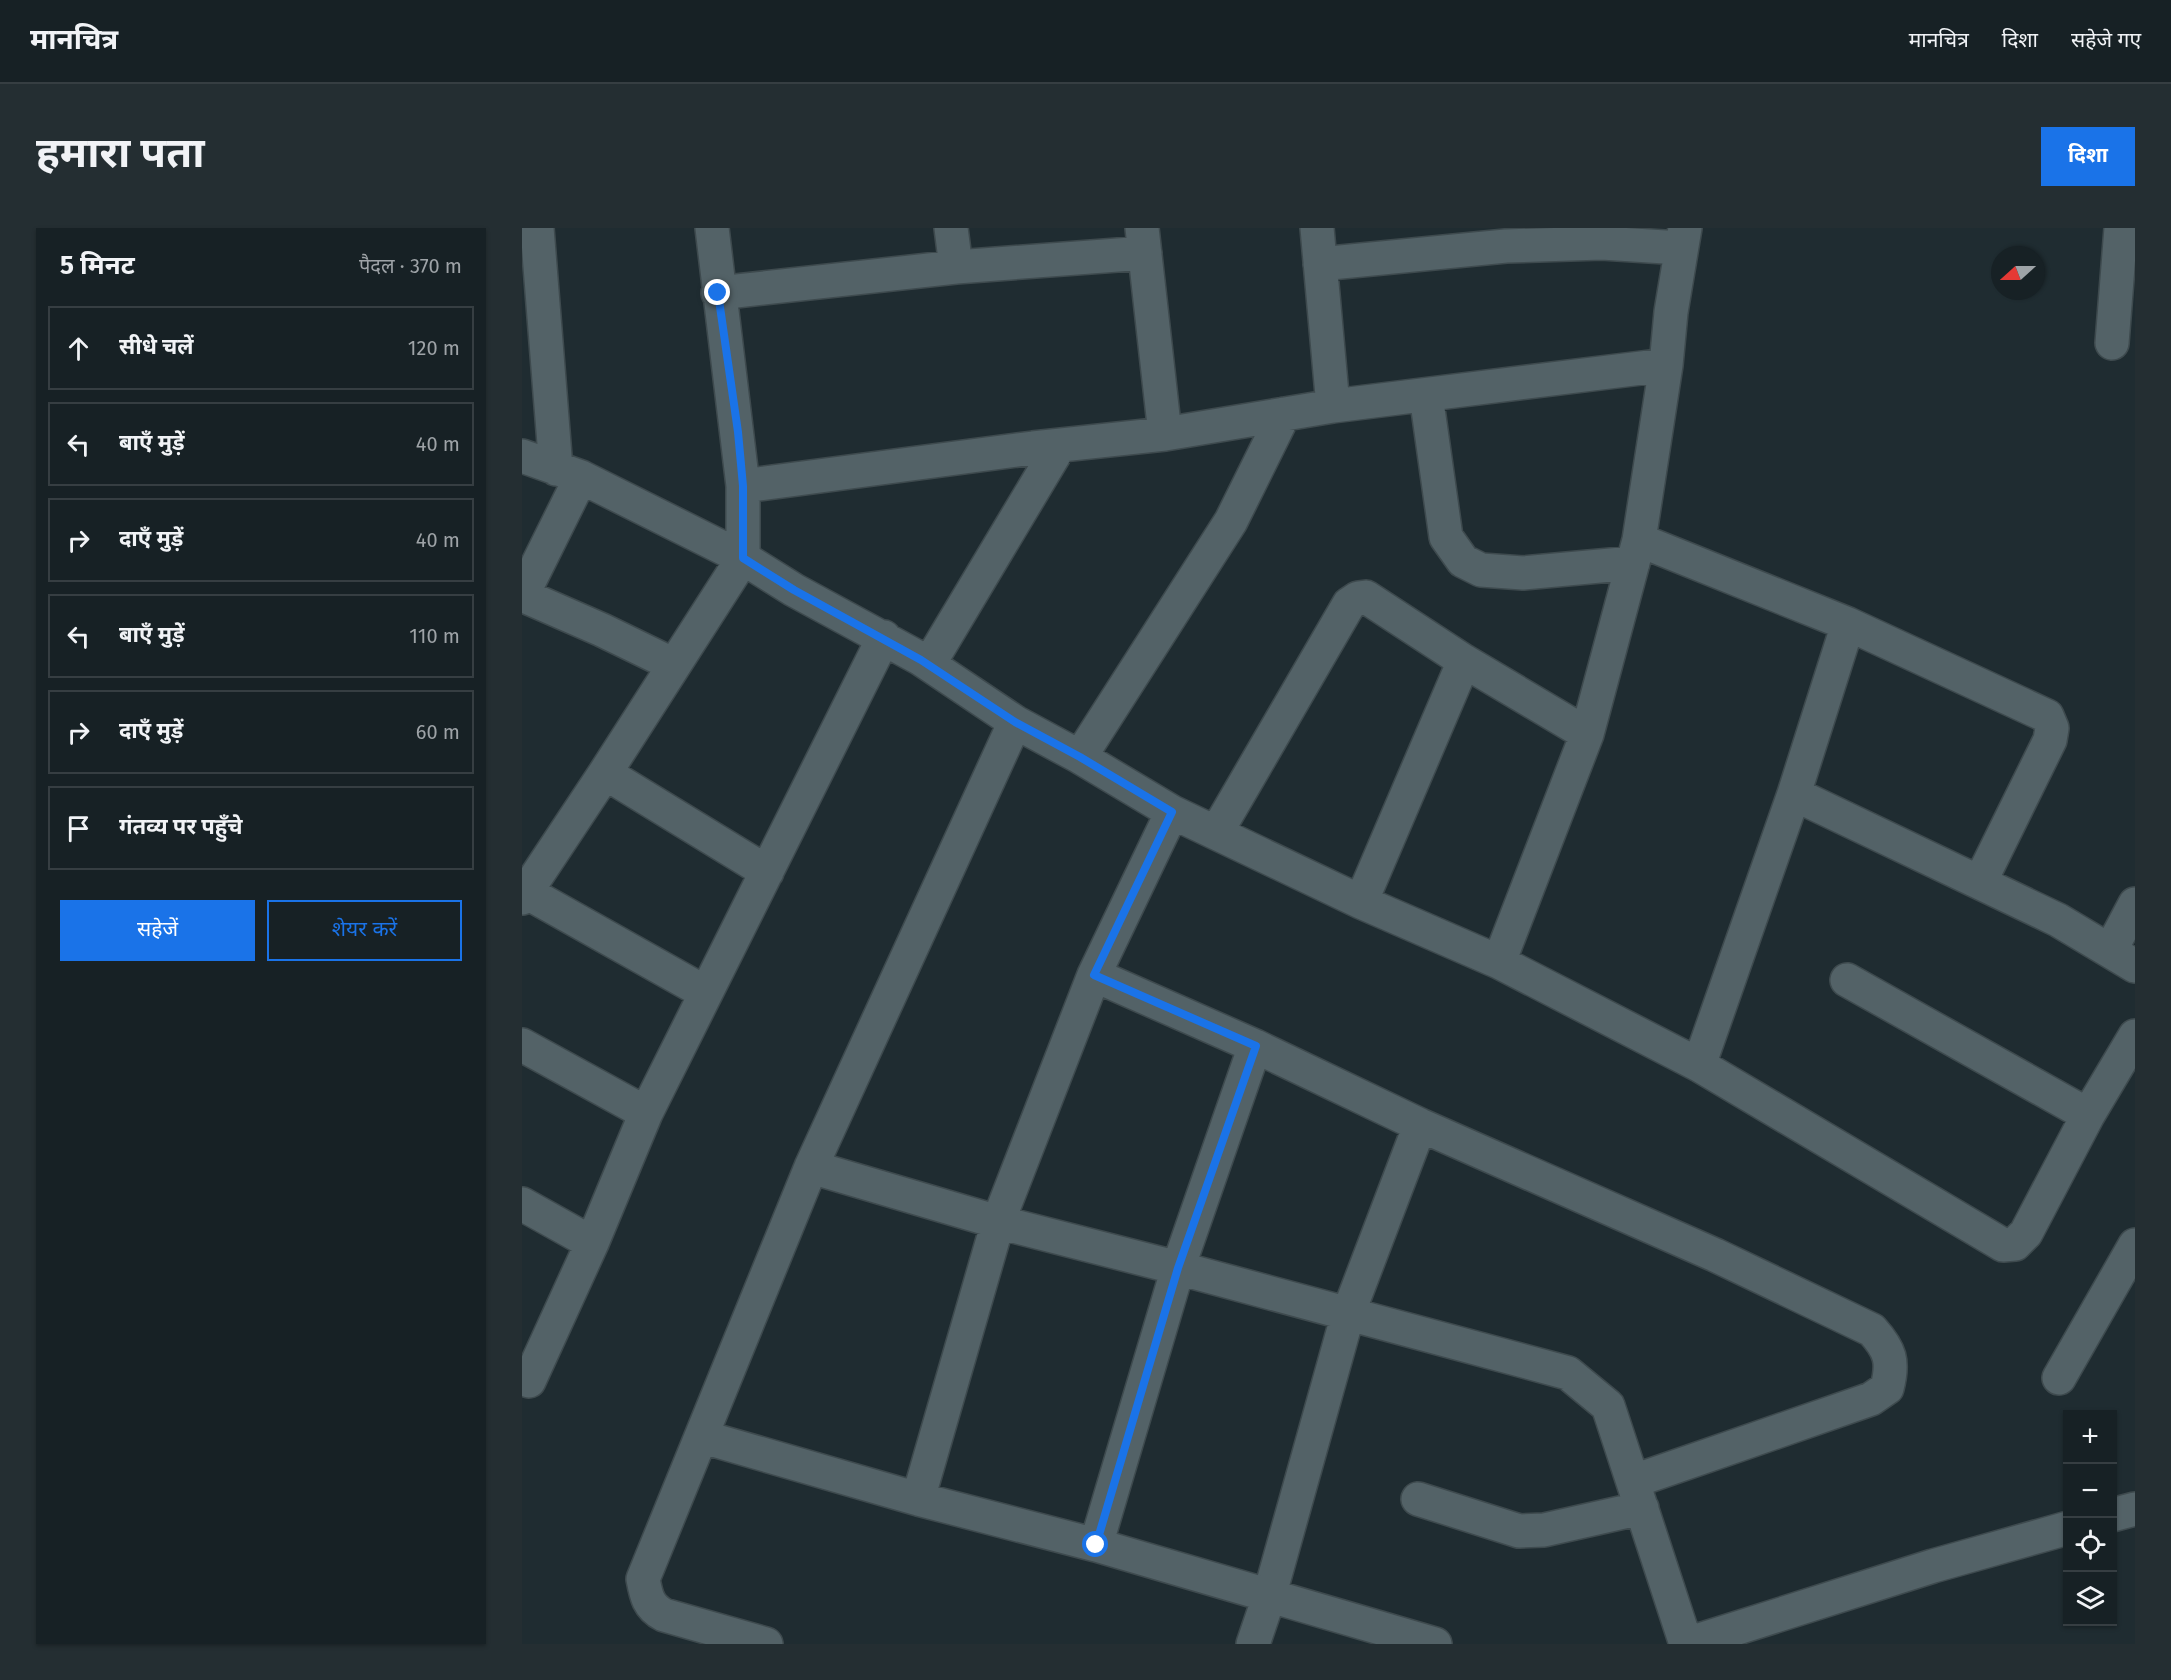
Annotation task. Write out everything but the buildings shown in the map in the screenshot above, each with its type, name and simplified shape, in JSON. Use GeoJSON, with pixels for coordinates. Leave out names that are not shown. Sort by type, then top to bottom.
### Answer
{"type":"FeatureCollection","features":[{"type":"Feature","properties":{"kind":"street"},"geometry":{"type":"LineString","coordinates":[[537,228],[569,473],[522,596],[602,630],[674,665]]}},
{"type":"Feature","properties":{"kind":"street"},"geometry":{"type":"LineString","coordinates":[[706,993],[524,895],[743,558],[743,486],[738,432],[718,293],[712,228]]}},
{"type":"Feature","properties":{"kind":"street"},"geometry":{"type":"LineString","coordinates":[[951,228],[956,267]]}},
{"type":"Feature","properties":{"kind":"street"},"geometry":{"type":"LineString","coordinates":[[1317,228],[1333,406]]}},
{"type":"Feature","properties":{"kind":"street"},"geometry":{"type":"LineString","coordinates":[[2112,343],[2121,228]]}},
{"type":"Feature","properties":{"kind":"street"},"geometry":{"type":"LineString","coordinates":[[1320,264],[1506,246],[1683,238],[1671,312],[1666,365],[1636,552],[1587,734],[1499,962]]}},
{"type":"Feature","properties":{"kind":"street"},"geometry":{"type":"LineString","coordinates":[[718,293],[956,267],[1144,241],[1165,434]]}},
{"type":"Feature","properties":{"kind":"street"},"geometry":{"type":"LineString","coordinates":[[743,486],[1060,445],[1165,434],[1333,406],[1666,365]]}},
{"type":"Feature","properties":{"kind":"street"},"geometry":{"type":"LineString","coordinates":[[1426,395],[1446,537],[1463,561],[1481,570],[1523,573],[1636,552],[1848,624],[2047,716],[2052,728],[2050,740],[1980,882]]}},
{"type":"Feature","properties":{"kind":"street"},"geometry":{"type":"LineString","coordinates":[[1080,757],[1231,521],[1284,414]]}},
{"type":"Feature","properties":{"kind":"street"},"geometry":{"type":"LineString","coordinates":[[929,664],[1060,445]]}},
{"type":"Feature","properties":{"kind":"street"},"geometry":{"type":"LineString","coordinates":[[522,456],[569,473],[743,558],[794,590],[929,664],[1015,722],[1080,757],[1172,812],[1360,902],[1499,962],[1699,1065],[2003,1245],[2015,1244],[2026,1233],[2088,1115],[2135,1036]]}},
{"type":"Feature","properties":{"kind":"street"},"geometry":{"type":"LineString","coordinates":[[1216,833],[1349,604],[1358,598],[1366,597],[1464,661],[1587,734]]}},
{"type":"Feature","properties":{"kind":"street"},"geometry":{"type":"LineString","coordinates":[[1699,1065],[1794,794],[1848,624]]}},
{"type":"Feature","properties":{"kind":"street"},"geometry":{"type":"LineString","coordinates":[[530,1381],[592,1243],[646,1113],[884,638]]}},
{"type":"Feature","properties":{"kind":"street"},"geometry":{"type":"LineString","coordinates":[[1360,902],[1464,661]]}},
{"type":"Feature","properties":{"kind":"street"},"geometry":{"type":"LineString","coordinates":[[766,1644],[663,1616],[654,1610],[646,1596],[643,1579],[703,1437],[811,1167],[1015,722]]}},
{"type":"Feature","properties":{"kind":"street"},"geometry":{"type":"LineString","coordinates":[[605,773],[767,872]]}},
{"type":"Feature","properties":{"kind":"street"},"geometry":{"type":"LineString","coordinates":[[1794,794],[2058,920],[2123,959],[2135,904]]}},
{"type":"Feature","properties":{"kind":"street"},"geometry":{"type":"LineString","coordinates":[[918,1499],[998,1222],[1094,975],[1172,812]]}},
{"type":"Feature","properties":{"kind":"street"},"geometry":{"type":"LineString","coordinates":[[1094,975],[1256,1046],[1420,1125],[1715,1254],[1872,1330],[1887,1347],[1892,1371],[1887,1388],[1871,1399],[1638,1495],[1544,1530],[1519,1531],[1418,1499]]}},
{"type":"Feature","properties":{"kind":"street"},"geometry":{"type":"LineString","coordinates":[[1847,980],[2088,1115]]}},
{"type":"Feature","properties":{"kind":"street"},"geometry":{"type":"LineString","coordinates":[[522,1045],[646,1113]]}},
{"type":"Feature","properties":{"kind":"street"},"geometry":{"type":"LineString","coordinates":[[1096,1545],[1178,1268],[1256,1046]]}},
{"type":"Feature","properties":{"kind":"street"},"geometry":{"type":"LineString","coordinates":[[1253,1644],[1269,1597],[1348,1314],[1420,1125]]}},
{"type":"Feature","properties":{"kind":"street"},"geometry":{"type":"LineString","coordinates":[[811,1167],[998,1222],[1568,1373],[1608,1406],[1687,1644],[1933,1566],[2063,1529]]}},
{"type":"Feature","properties":{"kind":"street"},"geometry":{"type":"LineString","coordinates":[[522,1204],[592,1243]]}},
{"type":"Feature","properties":{"kind":"street"},"geometry":{"type":"LineString","coordinates":[[2059,1378],[2135,1245]]}},
{"type":"Feature","properties":{"kind":"street"},"geometry":{"type":"LineString","coordinates":[[703,1437],[918,1499],[1096,1545],[1435,1644]]}},
{"type":"Feature","properties":{"kind":"street"},"geometry":{"type":"LineString","coordinates":[[2117,1514],[2135,1509]]}},
{"type":"Feature","properties":{"kind":"route"},"geometry":{"type":"LineString","coordinates":[[718,293],[738,432],[743,486],[743,558],[794,590],[884,638],[1015,722],[1080,757],[1172,812],[1094,975],[1256,1046],[1178,1268],[1096,1545]]}}]}
